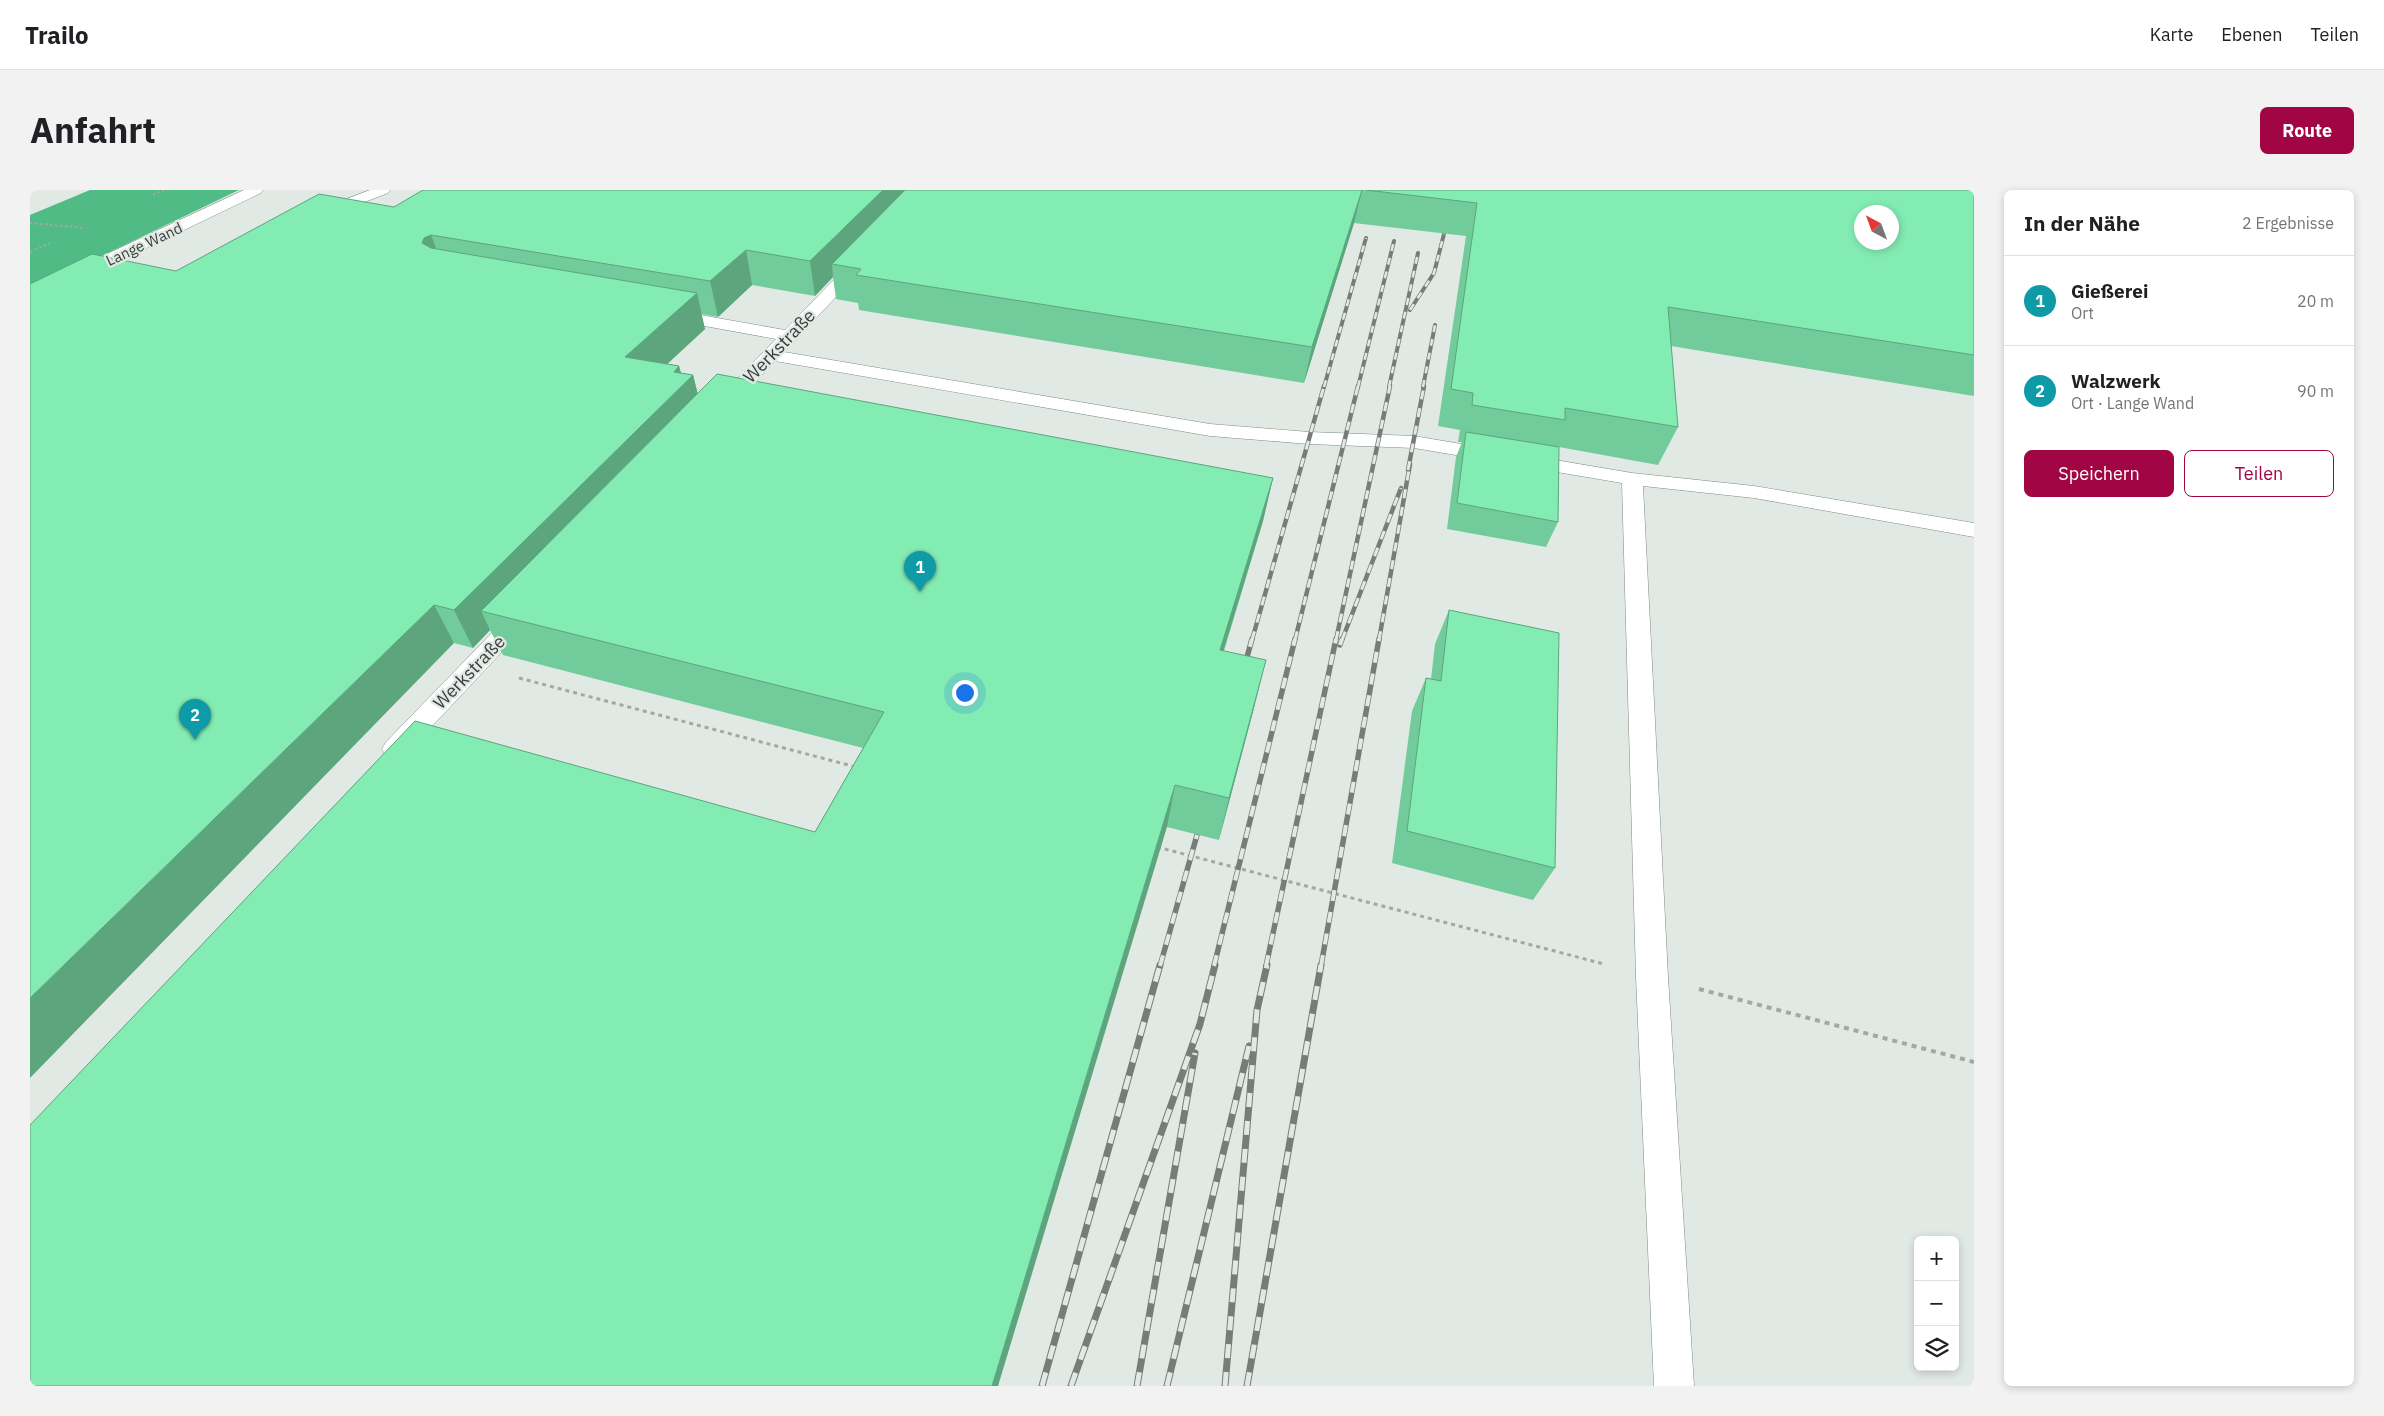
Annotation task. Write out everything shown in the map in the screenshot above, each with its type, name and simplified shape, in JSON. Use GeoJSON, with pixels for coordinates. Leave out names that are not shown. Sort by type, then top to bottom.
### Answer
{"type":"FeatureCollection","features":[{"type":"Feature","properties":{"kind":"street","name":"Lange Wand"},"geometry":{"type":"LineString","coordinates":[[30,294],[51,288],[256,190]]}},
{"type":"Feature","properties":{"kind":"street"},"geometry":{"type":"LineString","coordinates":[[304,220],[383,190]]}},
{"type":"Feature","properties":{"kind":"street","name":"Werkstraße"},"geometry":{"type":"LineString","coordinates":[[704,426],[875,246]]}},
{"type":"Feature","properties":{"kind":"street"},"geometry":{"type":"LineString","coordinates":[[646,311],[790,336]]}},
{"type":"Feature","properties":{"kind":"street"},"geometry":{"type":"LineString","coordinates":[[771,355],[1210,430],[1309,438],[1414,442],[1632,479],[1754,492],[1974,530]]}},
{"type":"Feature","properties":{"kind":"street"},"geometry":{"type":"LineString","coordinates":[[1632,479],[1652,977],[1674,1386]]}},
{"type":"Feature","properties":{"kind":"street","name":"Werkstraße"},"geometry":{"type":"LineString","coordinates":[[378,767],[535,603]]}},
{"type":"Feature","properties":{"kind":"path"},"geometry":{"type":"LineString","coordinates":[[30,224],[86,228]]}},
{"type":"Feature","properties":{"kind":"path"},"geometry":{"type":"LineString","coordinates":[[474,666],[856,768]]}},
{"type":"Feature","properties":{"kind":"path"},"geometry":{"type":"LineString","coordinates":[[1153,846],[1974,1062]]}},
{"type":"Feature","properties":{"kind":"green space"},"geometry":{"type":"Polygon","coordinates":[[[90,190],[239,190],[56,278],[30,286],[30,215],[90,190]]]}},
{"type":"Feature","properties":{"kind":"building"},"geometry":{"type":"Polygon","coordinates":[[[423,190],[883,190],[810,261],[746,250],[710,281],[431,235],[424,238],[422,243],[431,248],[697,293],[625,357],[679,366],[674,372],[693,375],[454,610],[434,605],[30,998],[30,284],[92,254],[176,271],[319,194],[394,207],[423,190]]]}},
{"type":"Feature","properties":{"kind":"building"},"geometry":{"type":"Polygon","coordinates":[[[905,190],[1362,190],[1312,347],[856,275],[861,269],[832,264],[905,190]]]}},
{"type":"Feature","properties":{"kind":"building"},"geometry":{"type":"Polygon","coordinates":[[[1366,190],[1974,190],[1974,355],[1668,307],[1678,427],[1565,408],[1565,420],[1472,405],[1473,393],[1451,389],[1477,203],[1366,190]]]}},
{"type":"Feature","properties":{"kind":"building"},"geometry":{"type":"Polygon","coordinates":[[[717,374],[1273,478],[1220,650],[1266,660],[1229,798],[1175,785],[992,1386],[30,1386],[30,1125],[415,721],[815,832],[884,712],[481,611],[717,374]]]}},
{"type":"Feature","properties":{"kind":"building"},"geometry":{"type":"Polygon","coordinates":[[[1466,432],[1559,447],[1558,522],[1457,503],[1466,432]]]}},
{"type":"Feature","properties":{"kind":"building"},"geometry":{"type":"Polygon","coordinates":[[[1449,610],[1559,633],[1555,868],[1407,831],[1426,678],[1441,681],[1449,610]]]}},
{"type":"Feature","properties":{"kind":"railway"},"geometry":{"type":"LineString","coordinates":[[1410,310],[1434,273],[1444,234]]}},
{"type":"Feature","properties":{"kind":"railway"},"geometry":{"type":"LineString","coordinates":[[1324,387],[1366,238]]}},
{"type":"Feature","properties":{"kind":"railway"},"geometry":{"type":"LineString","coordinates":[[1358,387],[1394,241]]}},
{"type":"Feature","properties":{"kind":"railway"},"geometry":{"type":"LineString","coordinates":[[1389,387],[1418,253]]}},
{"type":"Feature","properties":{"kind":"railway"},"geometry":{"type":"LineString","coordinates":[[1423,387],[1435,325]]}},
{"type":"Feature","properties":{"kind":"railway"},"geometry":{"type":"LineString","coordinates":[[1252,640],[1324,386]]}},
{"type":"Feature","properties":{"kind":"railway"},"geometry":{"type":"LineString","coordinates":[[1295,640],[1358,386]]}},
{"type":"Feature","properties":{"kind":"railway"},"geometry":{"type":"LineString","coordinates":[[1336,640],[1390,386]]}},
{"type":"Feature","properties":{"kind":"railway"},"geometry":{"type":"LineString","coordinates":[[1408,470],[1424,386]]}},
{"type":"Feature","properties":{"kind":"railway"},"geometry":{"type":"LineString","coordinates":[[1379,640],[1410,464]]}},
{"type":"Feature","properties":{"kind":"railway"},"geometry":{"type":"LineString","coordinates":[[1342,640],[1401,488]]}},
{"type":"Feature","properties":{"kind":"railway"},"geometry":{"type":"LineString","coordinates":[[1244,668],[1252,639]]}},
{"type":"Feature","properties":{"kind":"railway"},"geometry":{"type":"LineString","coordinates":[[1214,966],[1295,639]]}},
{"type":"Feature","properties":{"kind":"railway"},"geometry":{"type":"LineString","coordinates":[[1266,966],[1336,639]]}},
{"type":"Feature","properties":{"kind":"railway"},"geometry":{"type":"LineString","coordinates":[[1340,645],[1342,639]]}},
{"type":"Feature","properties":{"kind":"railway"},"geometry":{"type":"LineString","coordinates":[[1321,966],[1379,639]]}},
{"type":"Feature","properties":{"kind":"railway"},"geometry":{"type":"LineString","coordinates":[[1160,966],[1197,835]]}},
{"type":"Feature","properties":{"kind":"railway"},"geometry":{"type":"LineString","coordinates":[[1042,1386],[1160,965]]}},
{"type":"Feature","properties":{"kind":"railway"},"geometry":{"type":"LineString","coordinates":[[1071,1386],[1200,1024],[1215,965]]}},
{"type":"Feature","properties":{"kind":"railway"},"geometry":{"type":"LineString","coordinates":[[1225,1386],[1257,1010],[1267,965]]}},
{"type":"Feature","properties":{"kind":"railway"},"geometry":{"type":"LineString","coordinates":[[1247,1386],[1321,965]]}},
{"type":"Feature","properties":{"kind":"railway"},"geometry":{"type":"LineString","coordinates":[[1167,1386],[1249,1046]]}},
{"type":"Feature","properties":{"kind":"railway"},"geometry":{"type":"LineString","coordinates":[[1137,1386],[1195,1053]]}},
{"type":"Feature","properties":{"kind":"place","name":"Gießerei"},"geometry":{"type":"Point","coordinates":[920,592]}},
{"type":"Feature","properties":{"kind":"place","name":"Walzwerk"},"geometry":{"type":"Point","coordinates":[195,740]}}]}
